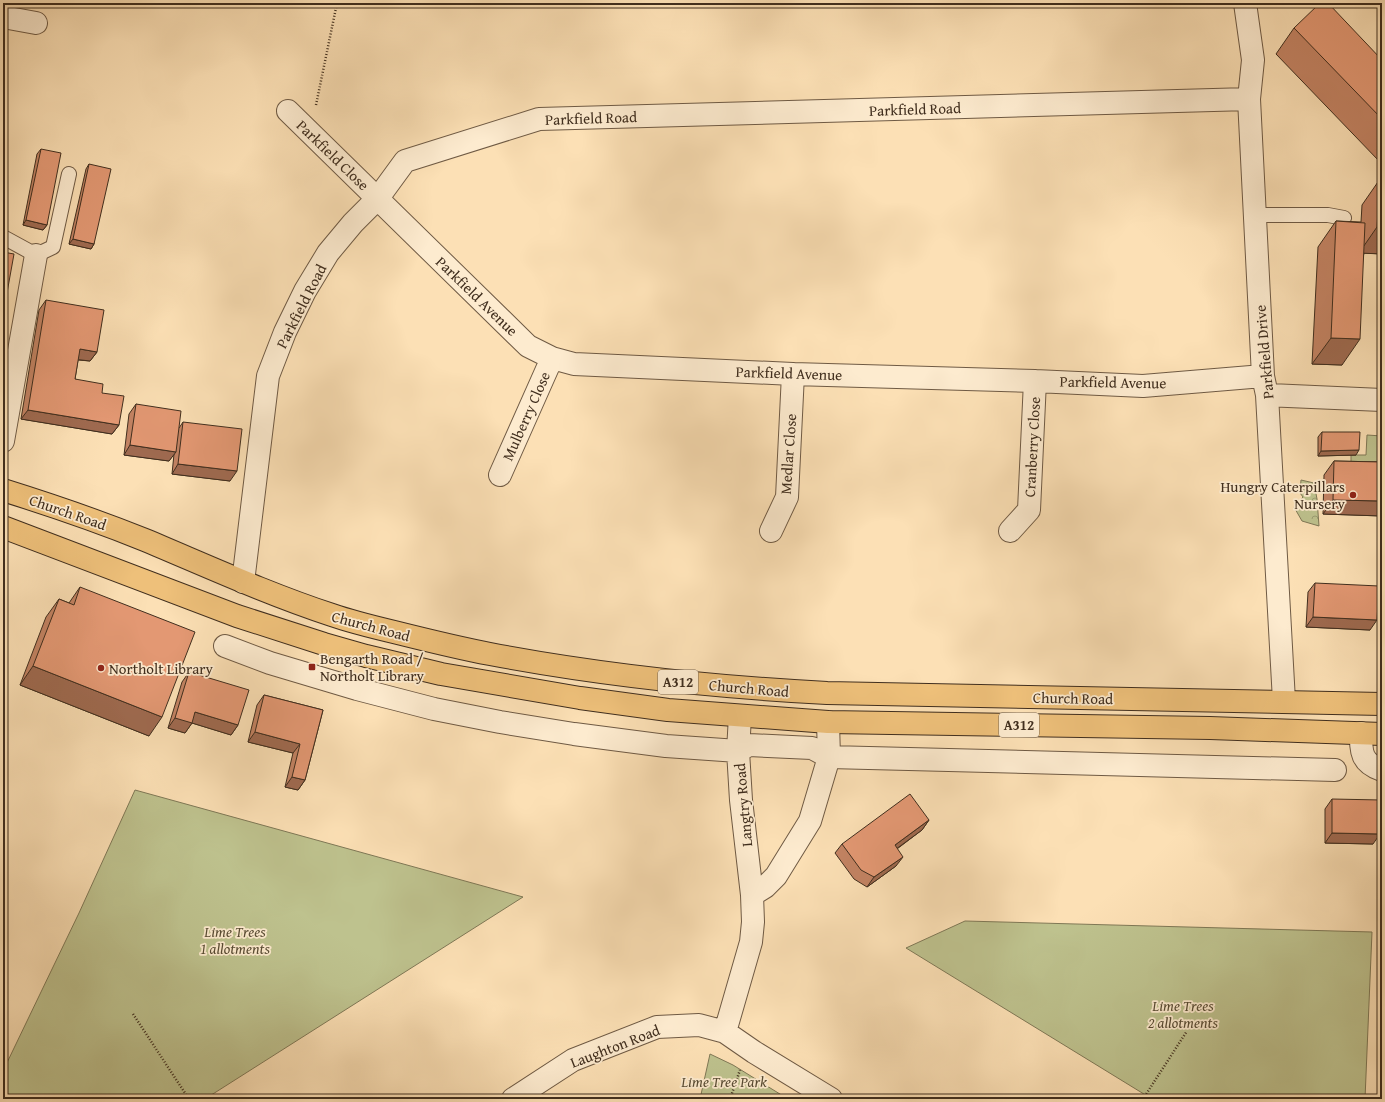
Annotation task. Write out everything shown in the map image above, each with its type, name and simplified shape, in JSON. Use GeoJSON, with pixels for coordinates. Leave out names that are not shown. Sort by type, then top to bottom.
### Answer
{"type":"FeatureCollection","features":[{"type":"Feature","properties":{"kind":"highway","name":"Church Road"},"geometry":{"type":"LineString","coordinates":[[3,490],[67,511],[143,539],[243,582],[333,616],[448,646],[584,670],[672,681],[827,693],[1382,704]]}},
{"type":"Feature","properties":{"kind":"highway","name":"Church Road"},"geometry":{"type":"LineString","coordinates":[[3,529],[237,616],[324,644],[366,656],[442,674],[572,697],[668,710],[828,722],[1210,728],[1371,733]]}},
{"type":"Feature","properties":{"kind":"street","name":"Parkfield Drive"},"geometry":{"type":"LineString","coordinates":[[1245,3],[1253,60],[1249,99],[1284,701]]}},
{"type":"Feature","properties":{"kind":"street"},"geometry":{"type":"LineString","coordinates":[[3,17],[36,23]]}},
{"type":"Feature","properties":{"kind":"street","name":"Parkfield Road"},"geometry":{"type":"LineString","coordinates":[[243,582],[268,376],[288,325],[305,291],[328,253],[353,223],[378,198],[405,161],[539,120],[1249,99]]}},
{"type":"Feature","properties":{"kind":"street","name":"Parkfield Close"},"geometry":{"type":"LineString","coordinates":[[288,111],[378,198]]}},
{"type":"Feature","properties":{"kind":"street","name":"Parkfield Avenue"},"geometry":{"type":"LineString","coordinates":[[378,198],[528,346],[552,358],[574,364],[794,374],[1035,381],[1143,386],[1265,386],[1382,400]]}},
{"type":"Feature","properties":{"kind":"street"},"geometry":{"type":"LineString","coordinates":[[3,441],[36,255]]}},
{"type":"Feature","properties":{"kind":"street","name":"Mulberry Close"},"geometry":{"type":"LineString","coordinates":[[500,475],[552,358]]}},
{"type":"Feature","properties":{"kind":"street","name":"Medlar Close"},"geometry":{"type":"LineString","coordinates":[[771,531],[787,496],[794,374]]}},
{"type":"Feature","properties":{"kind":"street","name":"Cranberry Close"},"geometry":{"type":"LineString","coordinates":[[1010,531],[1029,510],[1035,381]]}},
{"type":"Feature","properties":{"kind":"street"},"geometry":{"type":"LineString","coordinates":[[225,646],[270,663],[315,677],[449,712],[574,734],[666,746],[738,751],[749,745],[812,748],[829,757],[1335,770]]}},
{"type":"Feature","properties":{"kind":"street","name":"Langtry Road"},"geometry":{"type":"LineString","coordinates":[[726,1032],[751,942],[753,922],[752,895],[741,800],[738,751],[740,716]]}},
{"type":"Feature","properties":{"kind":"street"},"geometry":{"type":"LineString","coordinates":[[752,895],[765,887],[776,876],[810,821],[829,757],[828,722]]}},
{"type":"Feature","properties":{"kind":"street","name":"Church Road"},"geometry":{"type":"LineString","coordinates":[[1371,733],[1362,752],[1368,764],[1382,770]]}},
{"type":"Feature","properties":{"kind":"street","name":"Laughton Road"},"geometry":{"type":"LineString","coordinates":[[512,1099],[573,1060],[656,1027],[699,1025],[726,1032]]}},
{"type":"Feature","properties":{"kind":"street"},"geometry":{"type":"LineString","coordinates":[[726,1032],[754,1052],[832,1099]]}},
{"type":"Feature","properties":{"kind":"lane"},"geometry":{"type":"LineString","coordinates":[[3,237],[36,255],[53,247],[69,174]]}},
{"type":"Feature","properties":{"kind":"lane"},"geometry":{"type":"LineString","coordinates":[[1255,215],[1328,215],[1344,218]]}},
{"type":"Feature","properties":{"kind":"path"},"geometry":{"type":"LineString","coordinates":[[310,133],[337,3]]}},
{"type":"Feature","properties":{"kind":"path"},"geometry":{"type":"LineString","coordinates":[[133,1014],[188,1099]]}},
{"type":"Feature","properties":{"kind":"path"},"geometry":{"type":"LineString","coordinates":[[1143,1099],[1187,1031]]}},
{"type":"Feature","properties":{"kind":"path"},"geometry":{"type":"LineString","coordinates":[[730,1099],[740,1070]]}},
{"type":"Feature","properties":{"kind":"green space"},"geometry":{"type":"Polygon","coordinates":[[[1367,435],[1382,436],[1382,469],[1351,468],[1351,455],[1366,455],[1367,435]]]}},
{"type":"Feature","properties":{"kind":"green space"},"geometry":{"type":"Polygon","coordinates":[[[1301,480],[1314,483],[1319,526],[1302,521],[1294,507],[1303,497],[1300,493],[1301,480]]]}},
{"type":"Feature","properties":{"kind":"green space","name":"Lime Trees 1 allotments"},"geometry":{"type":"Polygon","coordinates":[[[135,790],[523,897],[205,1099],[20,1099],[3,1092],[3,1071],[79,913],[135,790]]]}},
{"type":"Feature","properties":{"kind":"green space","name":"Lime Trees 2 allotments"},"geometry":{"type":"Polygon","coordinates":[[[965,921],[1372,932],[1365,1099],[1152,1099],[906,948],[965,921]]]}},
{"type":"Feature","properties":{"kind":"green space","name":"Lime Tree Park"},"geometry":{"type":"Polygon","coordinates":[[[710,1054],[733,1065],[788,1099],[700,1099],[710,1054]]]}},
{"type":"Feature","properties":{"kind":"building"},"geometry":{"type":"Polygon","coordinates":[[[1320,3],[1328,3],[1382,60],[1382,119],[1294,28],[1320,3]]]}},
{"type":"Feature","properties":{"kind":"building"},"geometry":{"type":"Polygon","coordinates":[[[41,149],[61,153],[47,225],[26,220],[41,149]]]}},
{"type":"Feature","properties":{"kind":"building"},"geometry":{"type":"Polygon","coordinates":[[[89,164],[111,169],[94,244],[73,239],[89,164]]]}},
{"type":"Feature","properties":{"kind":"building"},"geometry":{"type":"Polygon","coordinates":[[[1380,179],[1382,179],[1382,227],[1377,227],[1380,179]]]}},
{"type":"Feature","properties":{"kind":"building"},"geometry":{"type":"Polygon","coordinates":[[[1336,221],[1365,223],[1360,339],[1331,338],[1336,221]]]}},
{"type":"Feature","properties":{"kind":"building"},"geometry":{"type":"Polygon","coordinates":[[[3,252],[14,254],[3,315],[3,252]]]}},
{"type":"Feature","properties":{"kind":"building"},"geometry":{"type":"Polygon","coordinates":[[[46,300],[104,310],[97,352],[80,349],[75,379],[103,384],[102,393],[124,396],[119,425],[28,410],[46,300]]]}},
{"type":"Feature","properties":{"kind":"building"},"geometry":{"type":"Polygon","coordinates":[[[136,404],[181,411],[176,452],[130,445],[136,404]]]}},
{"type":"Feature","properties":{"kind":"building"},"geometry":{"type":"Polygon","coordinates":[[[183,422],[242,429],[237,471],[178,464],[183,422]]]}},
{"type":"Feature","properties":{"kind":"building"},"geometry":{"type":"Polygon","coordinates":[[[1322,432],[1360,432],[1359,450],[1321,451],[1322,432]]]}},
{"type":"Feature","properties":{"kind":"building"},"geometry":{"type":"Polygon","coordinates":[[[1334,461],[1382,462],[1382,501],[1333,500],[1334,461]]]}},
{"type":"Feature","properties":{"kind":"building"},"geometry":{"type":"Polygon","coordinates":[[[1315,583],[1379,586],[1377,620],[1313,617],[1315,583]]]}},
{"type":"Feature","properties":{"kind":"building","name":"Northolt Library"},"geometry":{"type":"Polygon","coordinates":[[[80,587],[195,632],[162,717],[33,666],[59,599],[74,605],[80,587]]]}},
{"type":"Feature","properties":{"kind":"building"},"geometry":{"type":"Polygon","coordinates":[[[189,672],[249,690],[238,725],[195,712],[192,723],[175,718],[189,672]]]}},
{"type":"Feature","properties":{"kind":"building"},"geometry":{"type":"Polygon","coordinates":[[[264,695],[323,710],[305,780],[292,777],[300,744],[255,732],[264,695]]]}},
{"type":"Feature","properties":{"kind":"building"},"geometry":{"type":"Polygon","coordinates":[[[910,794],[929,820],[895,845],[903,857],[874,877],[861,870],[842,844],[910,794]]]}},
{"type":"Feature","properties":{"kind":"building"},"geometry":{"type":"Polygon","coordinates":[[[1332,799],[1381,800],[1380,834],[1332,833],[1332,799]]]}},
{"type":"Feature","properties":{"kind":"place","name":"Hungry Caterpillars Nursery"},"geometry":{"type":"Point","coordinates":[1353,495]}},
{"type":"Feature","properties":{"kind":"place","name":"Bengarth Road / Northolt Library"},"geometry":{"type":"Point","coordinates":[312,667]}},
{"type":"Feature","properties":{"kind":"place","name":"Northolt Library"},"geometry":{"type":"Point","coordinates":[101,668]}}]}
